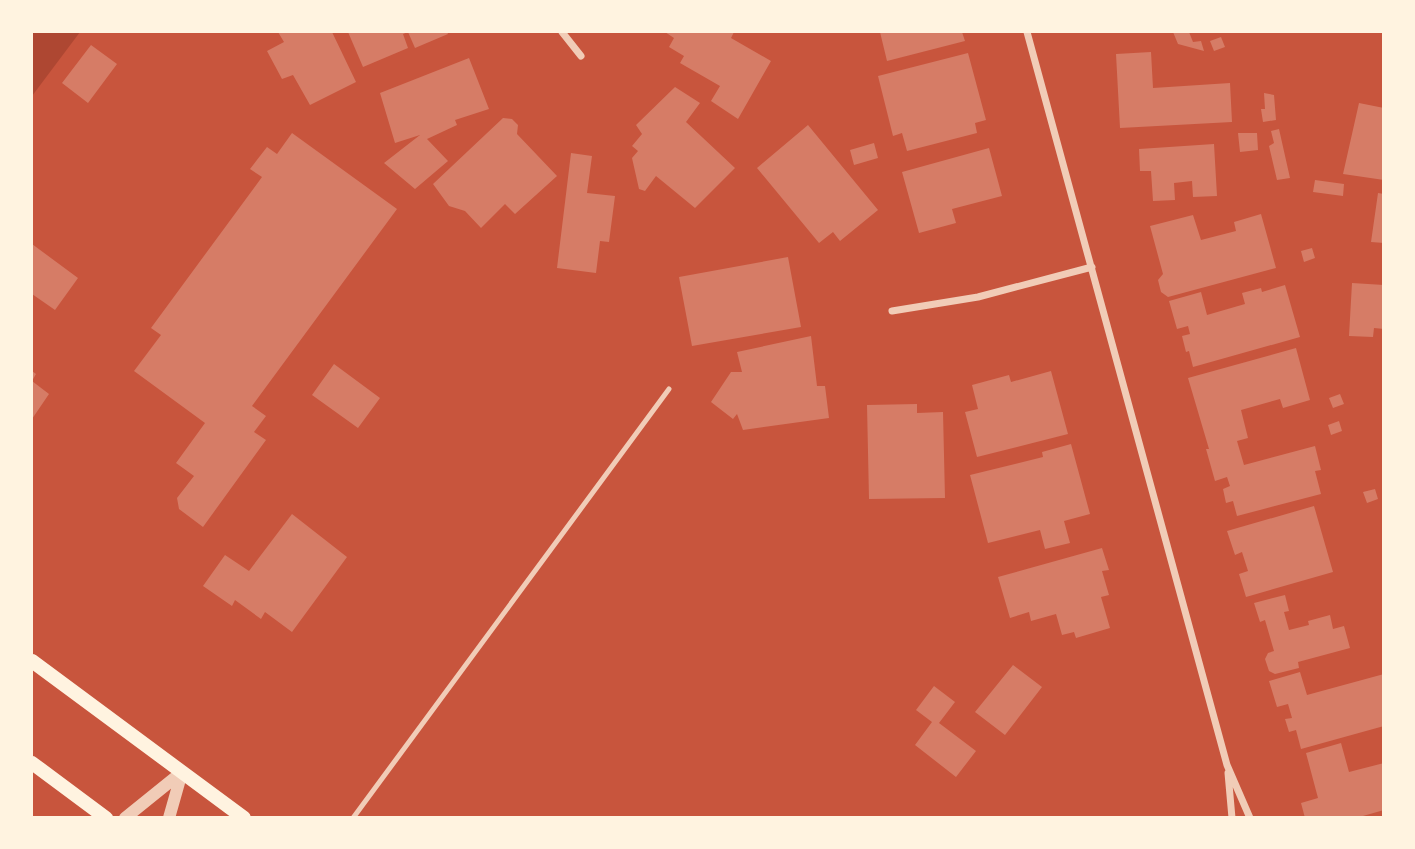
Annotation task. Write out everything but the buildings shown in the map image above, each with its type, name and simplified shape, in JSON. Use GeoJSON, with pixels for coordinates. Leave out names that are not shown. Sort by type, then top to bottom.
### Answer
{"type":"FeatureCollection","features":[{"type":"Feature","properties":{"kind":"main road"},"geometry":{"type":"LineString","coordinates":[[32,661],[244,817]]}},
{"type":"Feature","properties":{"kind":"main road"},"geometry":{"type":"LineString","coordinates":[[32,763],[106,817]]}},
{"type":"Feature","properties":{"kind":"street"},"geometry":{"type":"LineString","coordinates":[[562,32],[581,56]]}},
{"type":"Feature","properties":{"kind":"street"},"geometry":{"type":"LineString","coordinates":[[1027,32],[1227,765],[1250,817]]}},
{"type":"Feature","properties":{"kind":"street"},"geometry":{"type":"LineString","coordinates":[[892,311],[978,297],[1092,267]]}},
{"type":"Feature","properties":{"kind":"street"},"geometry":{"type":"LineString","coordinates":[[1227,765],[1232,817]]}},
{"type":"Feature","properties":{"kind":"street"},"geometry":{"type":"LineString","coordinates":[[125,817],[182,772]]}},
{"type":"Feature","properties":{"kind":"street"},"geometry":{"type":"LineString","coordinates":[[169,817],[182,772]]}},
{"type":"Feature","properties":{"kind":"lane"},"geometry":{"type":"LineString","coordinates":[[353,817],[669,389]]}},
{"type":"Feature","properties":{"kind":"shaded area"},"geometry":{"type":"Polygon","coordinates":[[[32,32],[80,32],[32,96],[32,32]]]}}]}
